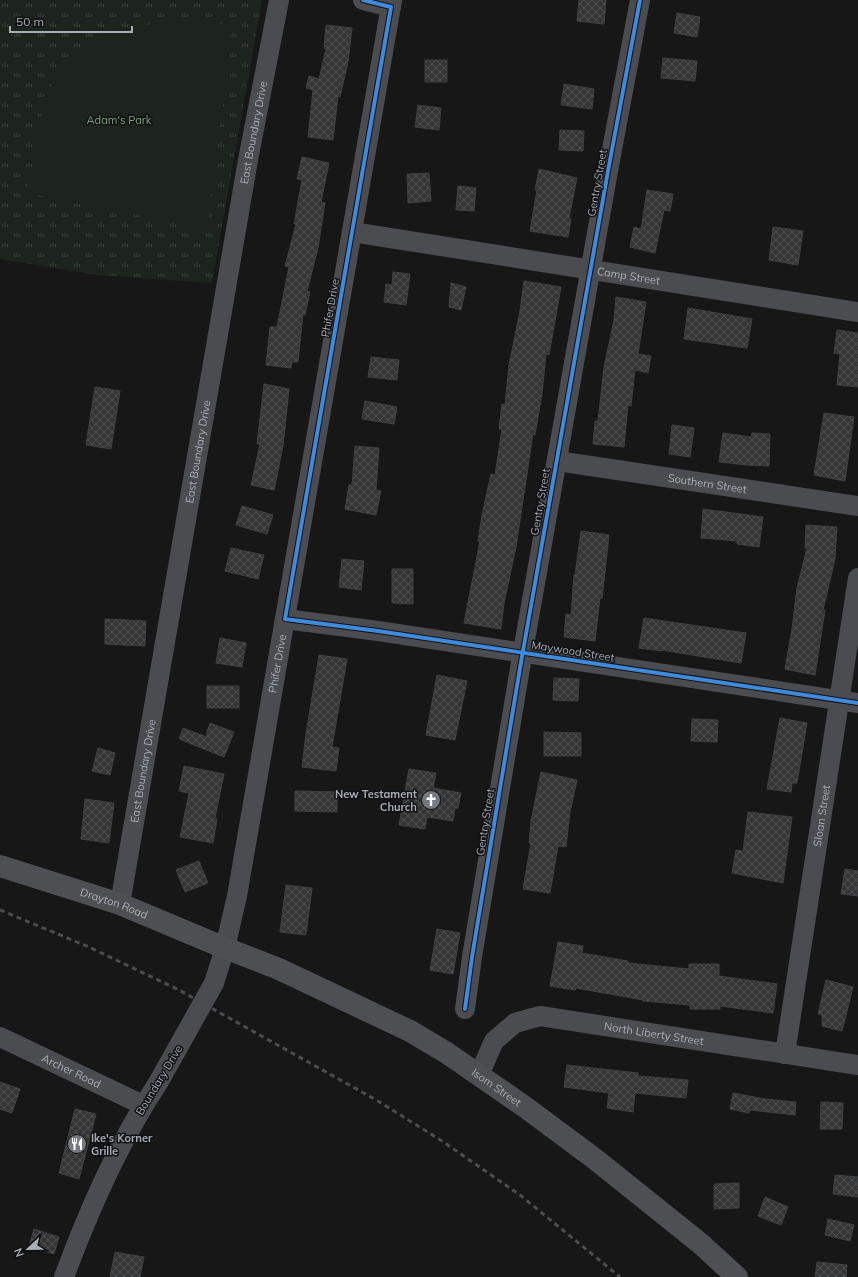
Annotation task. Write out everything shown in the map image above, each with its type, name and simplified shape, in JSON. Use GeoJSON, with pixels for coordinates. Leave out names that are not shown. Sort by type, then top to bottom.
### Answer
{"type":"FeatureCollection","features":[{"type":"Feature","properties":{"kind":"main road","name":"Drayton Road"},"geometry":{"type":"LineString","coordinates":[[0,866],[120,904],[224,948]]}},
{"type":"Feature","properties":{"kind":"main road","name":"Isom Street"},"geometry":{"type":"LineString","coordinates":[[224,948],[279,969],[410,1031],[447,1053],[525,1106],[595,1159],[701,1244],[736,1277]]}},
{"type":"Feature","properties":{"kind":"street","name":"East Boundary Drive"},"geometry":{"type":"LineString","coordinates":[[120,904],[245,176],[279,0]]}},
{"type":"Feature","properties":{"kind":"street"},"geometry":{"type":"LineString","coordinates":[[363,0],[391,3]]}},
{"type":"Feature","properties":{"kind":"street","name":"Gentry Street"},"geometry":{"type":"LineString","coordinates":[[465,1009],[472,957],[522,652],[640,0]]}},
{"type":"Feature","properties":{"kind":"street","name":"Phifer Drive"},"geometry":{"type":"LineString","coordinates":[[224,948],[237,896],[391,3]]}},
{"type":"Feature","properties":{"kind":"street","name":"Camp Street"},"geometry":{"type":"LineString","coordinates":[[352,232],[858,312]]}},
{"type":"Feature","properties":{"kind":"street","name":"Southern Street"},"geometry":{"type":"LineString","coordinates":[[557,461],[858,506]]}},
{"type":"Feature","properties":{"kind":"street","name":"Sloan Street"},"geometry":{"type":"LineString","coordinates":[[785,1054],[849,701],[858,578]]}},
{"type":"Feature","properties":{"kind":"street","name":"Maywood Street"},"geometry":{"type":"LineString","coordinates":[[285,619],[522,652],[849,701]]}},
{"type":"Feature","properties":{"kind":"street","name":"Boundary Drive"},"geometry":{"type":"LineString","coordinates":[[64,1277],[106,1176],[118,1152],[214,984],[224,948]]}},
{"type":"Feature","properties":{"kind":"street","name":"North Liberty Street"},"geometry":{"type":"LineString","coordinates":[[478,1075],[494,1041],[515,1024],[540,1016],[858,1065]]}},
{"type":"Feature","properties":{"kind":"street","name":"Archer Road"},"geometry":{"type":"LineString","coordinates":[[0,1037],[143,1106]]}},
{"type":"Feature","properties":{"kind":"green space","name":"Adam's Park"},"geometry":{"type":"Polygon","coordinates":[[[0,0],[262,0],[212,283],[98,275],[0,259],[0,0]]]}},
{"type":"Feature","properties":{"kind":"green space"},"geometry":{"type":"Polygon","coordinates":[[[161,22],[232,25],[207,229],[27,193],[41,116],[56,71],[91,38],[161,22]]]}},
{"type":"Feature","properties":{"kind":"building"},"geometry":{"type":"Polygon","coordinates":[[[579,0],[606,0],[604,24],[577,21],[579,0]]]}},
{"type":"Feature","properties":{"kind":"building"},"geometry":{"type":"Polygon","coordinates":[[[677,13],[700,17],[697,37],[674,33],[677,13]]]}},
{"type":"Feature","properties":{"kind":"building"},"geometry":{"type":"Polygon","coordinates":[[[326,25],[352,28],[348,62],[340,97],[338,96],[333,140],[308,137],[313,90],[306,88],[309,76],[319,79],[326,49],[324,48],[326,25]]]}},
{"type":"Feature","properties":{"kind":"building"},"geometry":{"type":"Polygon","coordinates":[[[663,58],[697,61],[695,81],[661,78],[663,58]]]}},
{"type":"Feature","properties":{"kind":"building"},"geometry":{"type":"Polygon","coordinates":[[[425,60],[447,60],[447,82],[425,82],[425,60]]]}},
{"type":"Feature","properties":{"kind":"building"},"geometry":{"type":"Polygon","coordinates":[[[564,84],[594,89],[592,109],[561,105],[564,84]]]}},
{"type":"Feature","properties":{"kind":"building"},"geometry":{"type":"Polygon","coordinates":[[[418,105],[441,108],[439,130],[415,127],[418,105]]]}},
{"type":"Feature","properties":{"kind":"building"},"geometry":{"type":"Polygon","coordinates":[[[560,130],[584,131],[583,151],[559,150],[560,130]]]}},
{"type":"Feature","properties":{"kind":"building"},"geometry":{"type":"Polygon","coordinates":[[[302,157],[329,163],[321,202],[325,203],[318,248],[307,291],[310,292],[305,315],[303,314],[298,362],[292,362],[291,368],[266,365],[270,327],[277,327],[289,267],[285,266],[296,224],[294,224],[302,180],[297,179],[302,157]]]}},
{"type":"Feature","properties":{"kind":"building"},"geometry":{"type":"Polygon","coordinates":[[[539,169],[577,178],[569,218],[571,219],[568,237],[530,231],[539,169]]]}},
{"type":"Feature","properties":{"kind":"building"},"geometry":{"type":"Polygon","coordinates":[[[429,173],[431,201],[408,203],[407,174],[429,173]]]}},
{"type":"Feature","properties":{"kind":"building"},"geometry":{"type":"Polygon","coordinates":[[[458,186],[476,188],[474,211],[456,210],[458,186]]]}},
{"type":"Feature","properties":{"kind":"building"},"geometry":{"type":"Polygon","coordinates":[[[647,190],[673,194],[670,211],[664,210],[655,253],[630,247],[634,227],[641,229],[647,190]]]}},
{"type":"Feature","properties":{"kind":"building"},"geometry":{"type":"Polygon","coordinates":[[[773,227],[803,231],[798,265],[769,260],[773,227]]]}},
{"type":"Feature","properties":{"kind":"building"},"geometry":{"type":"Polygon","coordinates":[[[393,272],[410,274],[406,305],[384,302],[386,284],[392,285],[393,272]]]}},
{"type":"Feature","properties":{"kind":"building"},"geometry":{"type":"Polygon","coordinates":[[[524,281],[561,287],[549,355],[546,354],[542,394],[535,435],[533,434],[516,547],[504,603],[501,629],[464,623],[480,541],[478,541],[482,515],[491,474],[495,475],[502,429],[499,429],[502,404],[505,405],[509,365],[520,311],[524,281]]]}},
{"type":"Feature","properties":{"kind":"building"},"geometry":{"type":"Polygon","coordinates":[[[451,283],[466,287],[461,310],[449,307],[451,283]]]}},
{"type":"Feature","properties":{"kind":"building"},"geometry":{"type":"Polygon","coordinates":[[[616,297],[646,302],[638,354],[651,356],[648,373],[635,370],[631,406],[628,405],[624,447],[593,444],[595,421],[598,421],[604,367],[614,320],[616,297]]]}},
{"type":"Feature","properties":{"kind":"building"},"geometry":{"type":"Polygon","coordinates":[[[688,308],[752,319],[747,348],[684,339],[688,308]]]}},
{"type":"Feature","properties":{"kind":"building"},"geometry":{"type":"Polygon","coordinates":[[[837,330],[858,333],[858,387],[837,385],[840,354],[834,353],[837,330]]]}},
{"type":"Feature","properties":{"kind":"building"},"geometry":{"type":"Polygon","coordinates":[[[371,357],[399,360],[397,380],[368,377],[371,357]]]}},
{"type":"Feature","properties":{"kind":"building"},"geometry":{"type":"Polygon","coordinates":[[[264,384],[289,389],[283,446],[274,490],[251,485],[260,444],[257,444],[264,384]]]}},
{"type":"Feature","properties":{"kind":"building"},"geometry":{"type":"Polygon","coordinates":[[[95,387],[120,391],[111,449],[86,445],[95,387]]]}},
{"type":"Feature","properties":{"kind":"building"},"geometry":{"type":"Polygon","coordinates":[[[365,401],[397,407],[394,424],[362,419],[365,401]]]}},
{"type":"Feature","properties":{"kind":"building"},"geometry":{"type":"Polygon","coordinates":[[[824,413],[854,417],[845,481],[814,475],[824,413]]]}},
{"type":"Feature","properties":{"kind":"building"},"geometry":{"type":"Polygon","coordinates":[[[672,425],[694,428],[690,457],[669,454],[672,425]]]}},
{"type":"Feature","properties":{"kind":"building"},"geometry":{"type":"Polygon","coordinates":[[[723,433],[751,437],[752,433],[770,434],[769,466],[719,462],[723,433]]]}},
{"type":"Feature","properties":{"kind":"building"},"geometry":{"type":"Polygon","coordinates":[[[355,446],[379,448],[376,490],[381,491],[376,515],[345,509],[349,485],[352,485],[355,446]]]}},
{"type":"Feature","properties":{"kind":"building"},"geometry":{"type":"Polygon","coordinates":[[[242,506],[273,515],[267,534],[236,525],[242,506]]]}},
{"type":"Feature","properties":{"kind":"building"},"geometry":{"type":"Polygon","coordinates":[[[703,509],[763,517],[759,547],[737,544],[737,541],[701,538],[703,509]]]}},
{"type":"Feature","properties":{"kind":"building"},"geometry":{"type":"Polygon","coordinates":[[[806,525],[837,527],[835,559],[823,610],[825,610],[815,675],[785,669],[797,588],[807,548],[805,548],[806,525]]]}},
{"type":"Feature","properties":{"kind":"building"},"geometry":{"type":"Polygon","coordinates":[[[581,531],[609,535],[602,599],[600,598],[595,641],[564,637],[566,614],[571,615],[574,575],[581,531]]]}},
{"type":"Feature","properties":{"kind":"building"},"geometry":{"type":"Polygon","coordinates":[[[231,548],[264,555],[258,579],[225,571],[231,548]]]}},
{"type":"Feature","properties":{"kind":"building"},"geometry":{"type":"Polygon","coordinates":[[[342,559],[364,561],[361,590],[339,587],[342,559]]]}},
{"type":"Feature","properties":{"kind":"building"},"geometry":{"type":"Polygon","coordinates":[[[392,569],[413,569],[413,604],[392,603],[392,569]]]}},
{"type":"Feature","properties":{"kind":"building"},"geometry":{"type":"Polygon","coordinates":[[[644,618],[746,633],[741,663],[662,650],[639,648],[644,618]]]}},
{"type":"Feature","properties":{"kind":"building"},"geometry":{"type":"Polygon","coordinates":[[[105,619],[146,621],[145,646],[105,644],[105,619]]]}},
{"type":"Feature","properties":{"kind":"building"},"geometry":{"type":"Polygon","coordinates":[[[220,638],[246,643],[242,667],[216,663],[220,638]]]}},
{"type":"Feature","properties":{"kind":"building"},"geometry":{"type":"Polygon","coordinates":[[[319,655],[347,659],[332,747],[339,748],[336,771],[302,767],[319,655]]]}},
{"type":"Feature","properties":{"kind":"building"},"geometry":{"type":"Polygon","coordinates":[[[437,675],[467,681],[455,740],[426,735],[437,675]]]}},
{"type":"Feature","properties":{"kind":"building"},"geometry":{"type":"Polygon","coordinates":[[[554,678],[579,679],[578,701],[553,700],[554,678]]]}},
{"type":"Feature","properties":{"kind":"building"},"geometry":{"type":"Polygon","coordinates":[[[207,686],[239,686],[239,708],[207,708],[207,686]]]}},
{"type":"Feature","properties":{"kind":"building"},"geometry":{"type":"Polygon","coordinates":[[[780,718],[807,723],[797,783],[792,783],[791,792],[767,789],[780,718]]]}},
{"type":"Feature","properties":{"kind":"building"},"geometry":{"type":"Polygon","coordinates":[[[692,719],[718,720],[717,742],[691,741],[692,719]]]}},
{"type":"Feature","properties":{"kind":"building"},"geometry":{"type":"Polygon","coordinates":[[[210,723],[234,732],[224,757],[179,739],[183,728],[207,737],[210,723]]]}},
{"type":"Feature","properties":{"kind":"building"},"geometry":{"type":"Polygon","coordinates":[[[544,732],[581,733],[581,756],[544,756],[544,732]]]}},
{"type":"Feature","properties":{"kind":"building"},"geometry":{"type":"Polygon","coordinates":[[[98,748],[115,753],[110,775],[92,771],[98,748]]]}},
{"type":"Feature","properties":{"kind":"building"},"geometry":{"type":"Polygon","coordinates":[[[184,766],[224,774],[215,818],[217,819],[213,843],[180,837],[189,793],[179,791],[184,766]]]}},
{"type":"Feature","properties":{"kind":"building","name":"New Testament Church"},"geometry":{"type":"Polygon","coordinates":[[[409,769],[436,773],[433,788],[461,793],[458,808],[455,808],[453,821],[427,817],[425,829],[399,825],[409,769]]]}},
{"type":"Feature","properties":{"kind":"building"},"geometry":{"type":"Polygon","coordinates":[[[541,772],[577,780],[570,812],[566,847],[558,846],[550,893],[523,889],[531,843],[529,843],[531,821],[541,772]]]}},
{"type":"Feature","properties":{"kind":"building"},"geometry":{"type":"Polygon","coordinates":[[[295,791],[337,792],[337,812],[295,811],[295,791]]]}},
{"type":"Feature","properties":{"kind":"building"},"geometry":{"type":"Polygon","coordinates":[[[85,799],[114,803],[109,843],[81,839],[85,799]]]}},
{"type":"Feature","properties":{"kind":"building"},"geometry":{"type":"Polygon","coordinates":[[[748,812],[792,817],[783,883],[732,873],[736,850],[743,851],[748,812]]]}},
{"type":"Feature","properties":{"kind":"building"},"geometry":{"type":"Polygon","coordinates":[[[199,861],[208,883],[185,892],[176,870],[199,861]]]}},
{"type":"Feature","properties":{"kind":"building"},"geometry":{"type":"Polygon","coordinates":[[[845,869],[858,871],[858,896],[841,894],[845,869]]]}},
{"type":"Feature","properties":{"kind":"building"},"geometry":{"type":"Polygon","coordinates":[[[286,885],[312,888],[306,935],[280,932],[286,885]]]}},
{"type":"Feature","properties":{"kind":"building"},"geometry":{"type":"Polygon","coordinates":[[[437,929],[460,933],[453,974],[430,970],[437,929]]]}},
{"type":"Feature","properties":{"kind":"building"},"geometry":{"type":"Polygon","coordinates":[[[558,942],[583,946],[582,953],[628,961],[628,963],[689,969],[689,964],[719,964],[719,976],[777,984],[773,1013],[720,1006],[720,1009],[690,1009],[690,1005],[643,1001],[576,988],[575,990],[550,986],[558,942]]]}},
{"type":"Feature","properties":{"kind":"building"},"geometry":{"type":"Polygon","coordinates":[[[826,980],[853,987],[842,1031],[822,1026],[822,1015],[818,1014],[826,980]]]}},
{"type":"Feature","properties":{"kind":"building"},"geometry":{"type":"Polygon","coordinates":[[[567,1065],[638,1073],[638,1076],[688,1080],[686,1098],[635,1093],[633,1112],[607,1108],[609,1093],[564,1087],[567,1065]]]}},
{"type":"Feature","properties":{"kind":"building"},"geometry":{"type":"Polygon","coordinates":[[[0,1082],[20,1089],[12,1113],[0,1109],[0,1082]]]}},
{"type":"Feature","properties":{"kind":"building"},"geometry":{"type":"Polygon","coordinates":[[[733,1093],[765,1099],[796,1102],[795,1115],[750,1110],[749,1113],[730,1109],[733,1093]]]}},
{"type":"Feature","properties":{"kind":"building"},"geometry":{"type":"Polygon","coordinates":[[[821,1102],[843,1103],[842,1129],[820,1129],[821,1102]]]}},
{"type":"Feature","properties":{"kind":"building","name":"Ike's Korner Grille"},"geometry":{"type":"Polygon","coordinates":[[[75,1109],[96,1114],[79,1179],[59,1173],[75,1109]]]}},
{"type":"Feature","properties":{"kind":"building"},"geometry":{"type":"Polygon","coordinates":[[[835,1175],[858,1177],[858,1197],[833,1194],[835,1175]]]}},
{"type":"Feature","properties":{"kind":"building"},"geometry":{"type":"Polygon","coordinates":[[[739,1183],[739,1208],[714,1209],[714,1184],[739,1183]]]}},
{"type":"Feature","properties":{"kind":"building"},"geometry":{"type":"Polygon","coordinates":[[[765,1197],[788,1207],[781,1225],[758,1216],[765,1197]]]}},
{"type":"Feature","properties":{"kind":"building"},"geometry":{"type":"Polygon","coordinates":[[[828,1219],[854,1225],[850,1241],[825,1235],[828,1219]]]}},
{"type":"Feature","properties":{"kind":"building"},"geometry":{"type":"Polygon","coordinates":[[[34,1229],[59,1237],[54,1254],[29,1246],[34,1229]]]}},
{"type":"Feature","properties":{"kind":"building"},"geometry":{"type":"Polygon","coordinates":[[[115,1252],[144,1257],[140,1277],[110,1277],[115,1252]]]}},
{"type":"Feature","properties":{"kind":"building"},"geometry":{"type":"Polygon","coordinates":[[[817,1262],[847,1265],[846,1277],[815,1277],[817,1262]]]}},
{"type":"Feature","properties":{"kind":"railway"},"geometry":{"type":"LineString","coordinates":[[0,910],[89,947],[179,990],[378,1101],[442,1141],[520,1195],[620,1277]]}},
{"type":"Feature","properties":{"kind":"cycle path"},"geometry":{"type":"LineString","coordinates":[[363,0],[391,7],[285,619],[378,631],[858,703]]}},
{"type":"Feature","properties":{"kind":"cycle path"},"geometry":{"type":"LineString","coordinates":[[465,1009],[472,957],[520,668],[608,171],[640,0]]}},
{"type":"Feature","properties":{"kind":"place","name":"New Testament Church"},"geometry":{"type":"Point","coordinates":[431,800]}},
{"type":"Feature","properties":{"kind":"place","name":"Ike's Korner Grille"},"geometry":{"type":"Point","coordinates":[77,1144]}}]}
